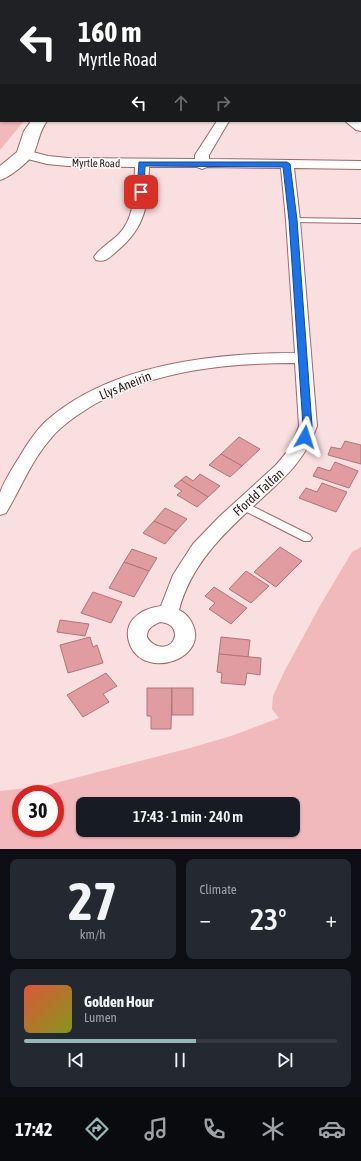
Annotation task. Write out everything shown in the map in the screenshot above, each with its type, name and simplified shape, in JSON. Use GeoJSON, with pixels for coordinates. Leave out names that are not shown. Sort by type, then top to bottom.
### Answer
{"type":"FeatureCollection","features":[{"type":"Feature","properties":{"kind":"main road"},"geometry":{"type":"LineString","coordinates":[[0,175],[25,154],[32,131],[38,122]]}},
{"type":"Feature","properties":{"kind":"street"},"geometry":{"type":"LineString","coordinates":[[202,165],[202,156],[222,122]]}},
{"type":"Feature","properties":{"kind":"street","name":"Myrtle Road"},"geometry":{"type":"LineString","coordinates":[[25,154],[59,162],[202,165],[361,165]]}},
{"type":"Feature","properties":{"kind":"street"},"geometry":{"type":"LineString","coordinates":[[101,257],[120,242],[136,221],[139,213],[142,164]]}},
{"type":"Feature","properties":{"kind":"street","name":"Ffordd Talfan"},"geometry":{"type":"LineString","coordinates":[[168,615],[180,579],[197,554],[216,531],[242,505],[290,463],[299,450],[308,426],[293,220],[287,164]]}},
{"type":"Feature","properties":{"kind":"street","name":"Llys Aneirin"},"geometry":{"type":"LineString","coordinates":[[0,508],[37,446],[51,427],[86,401],[146,375],[184,366],[275,358],[302,358]]}},
{"type":"Feature","properties":{"kind":"lane"},"geometry":{"type":"LineString","coordinates":[[293,220],[361,221]]}},
{"type":"Feature","properties":{"kind":"lane"},"geometry":{"type":"LineString","coordinates":[[242,505],[307,538]]}},
{"type":"Feature","properties":{"kind":"shaded area"},"geometry":{"type":"Polygon","coordinates":[[[0,122],[23,122],[0,150],[0,122]]]}},
{"type":"Feature","properties":{"kind":"shaded area"},"geometry":{"type":"Polygon","coordinates":[[[361,547],[361,849],[0,849],[0,791],[12,790],[12,837],[64,837],[64,785],[48,785],[190,748],[231,736],[279,718],[272,709],[273,696],[285,670],[321,604],[352,552],[361,547]]]}},
{"type":"Feature","properties":{"kind":"building"},"geometry":{"type":"Polygon","coordinates":[[[239,437],[260,449],[242,466],[221,454],[239,437]]]}},
{"type":"Feature","properties":{"kind":"building"},"geometry":{"type":"Polygon","coordinates":[[[345,441],[361,445],[361,464],[328,455],[331,447],[341,449],[345,441]]]}},
{"type":"Feature","properties":{"kind":"building"},"geometry":{"type":"Polygon","coordinates":[[[221,454],[242,466],[230,477],[209,465],[221,454]]]}},
{"type":"Feature","properties":{"kind":"building"},"geometry":{"type":"Polygon","coordinates":[[[335,462],[358,471],[349,488],[313,476],[318,467],[330,471],[335,462]]]}},
{"type":"Feature","properties":{"kind":"building"},"geometry":{"type":"Polygon","coordinates":[[[200,474],[220,486],[208,497],[181,480],[186,476],[193,481],[200,474]]]}},
{"type":"Feature","properties":{"kind":"building"},"geometry":{"type":"Polygon","coordinates":[[[181,480],[208,497],[197,507],[177,495],[182,491],[174,486],[181,480]]]}},
{"type":"Feature","properties":{"kind":"building"},"geometry":{"type":"Polygon","coordinates":[[[322,483],[347,492],[336,512],[299,498],[306,488],[317,492],[322,483]]]}},
{"type":"Feature","properties":{"kind":"building"},"geometry":{"type":"Polygon","coordinates":[[[165,508],[187,519],[176,531],[154,521],[165,508]]]}},
{"type":"Feature","properties":{"kind":"building"},"geometry":{"type":"Polygon","coordinates":[[[154,521],[176,531],[165,544],[143,533],[154,521]]]}},
{"type":"Feature","properties":{"kind":"building"},"geometry":{"type":"Polygon","coordinates":[[[280,547],[302,561],[276,587],[254,572],[280,547]]]}},
{"type":"Feature","properties":{"kind":"building"},"geometry":{"type":"Polygon","coordinates":[[[132,549],[157,558],[149,571],[124,562],[132,549]]]}},
{"type":"Feature","properties":{"kind":"building"},"geometry":{"type":"Polygon","coordinates":[[[124,562],[149,571],[134,597],[109,588],[124,562]]]}},
{"type":"Feature","properties":{"kind":"building"},"geometry":{"type":"Polygon","coordinates":[[[246,571],[269,586],[251,603],[229,589],[246,571]]]}},
{"type":"Feature","properties":{"kind":"building"},"geometry":{"type":"Polygon","coordinates":[[[214,587],[247,608],[231,624],[209,609],[215,603],[205,596],[214,587]]]}},
{"type":"Feature","properties":{"kind":"building"},"geometry":{"type":"Polygon","coordinates":[[[93,592],[122,602],[111,623],[81,613],[93,592]]]}},
{"type":"Feature","properties":{"kind":"building"},"geometry":{"type":"Polygon","coordinates":[[[60,620],[89,624],[85,636],[57,632],[60,620]]]}},
{"type":"Feature","properties":{"kind":"building"},"geometry":{"type":"Polygon","coordinates":[[[90,637],[93,647],[97,645],[103,663],[68,673],[60,645],[90,637]]]}},
{"type":"Feature","properties":{"kind":"building"},"geometry":{"type":"Polygon","coordinates":[[[221,637],[250,640],[248,657],[219,654],[221,637]]]}},
{"type":"Feature","properties":{"kind":"building"},"geometry":{"type":"Polygon","coordinates":[[[219,654],[261,658],[260,675],[247,673],[245,685],[221,683],[222,673],[217,672],[219,654]]]}},
{"type":"Feature","properties":{"kind":"building"},"geometry":{"type":"Polygon","coordinates":[[[106,673],[117,686],[103,694],[109,702],[83,717],[67,695],[106,673]]]}},
{"type":"Feature","properties":{"kind":"building"},"geometry":{"type":"Polygon","coordinates":[[[147,688],[172,688],[171,729],[151,729],[151,716],[147,716],[147,688]]]}},
{"type":"Feature","properties":{"kind":"building"},"geometry":{"type":"Polygon","coordinates":[[[172,688],[193,688],[193,715],[172,715],[172,688]]]}},
{"type":"Feature","properties":{"kind":"route"},"geometry":{"type":"LineString","coordinates":[[141,192],[142,164],[287,164],[293,220],[308,426],[305,437]]}}]}
